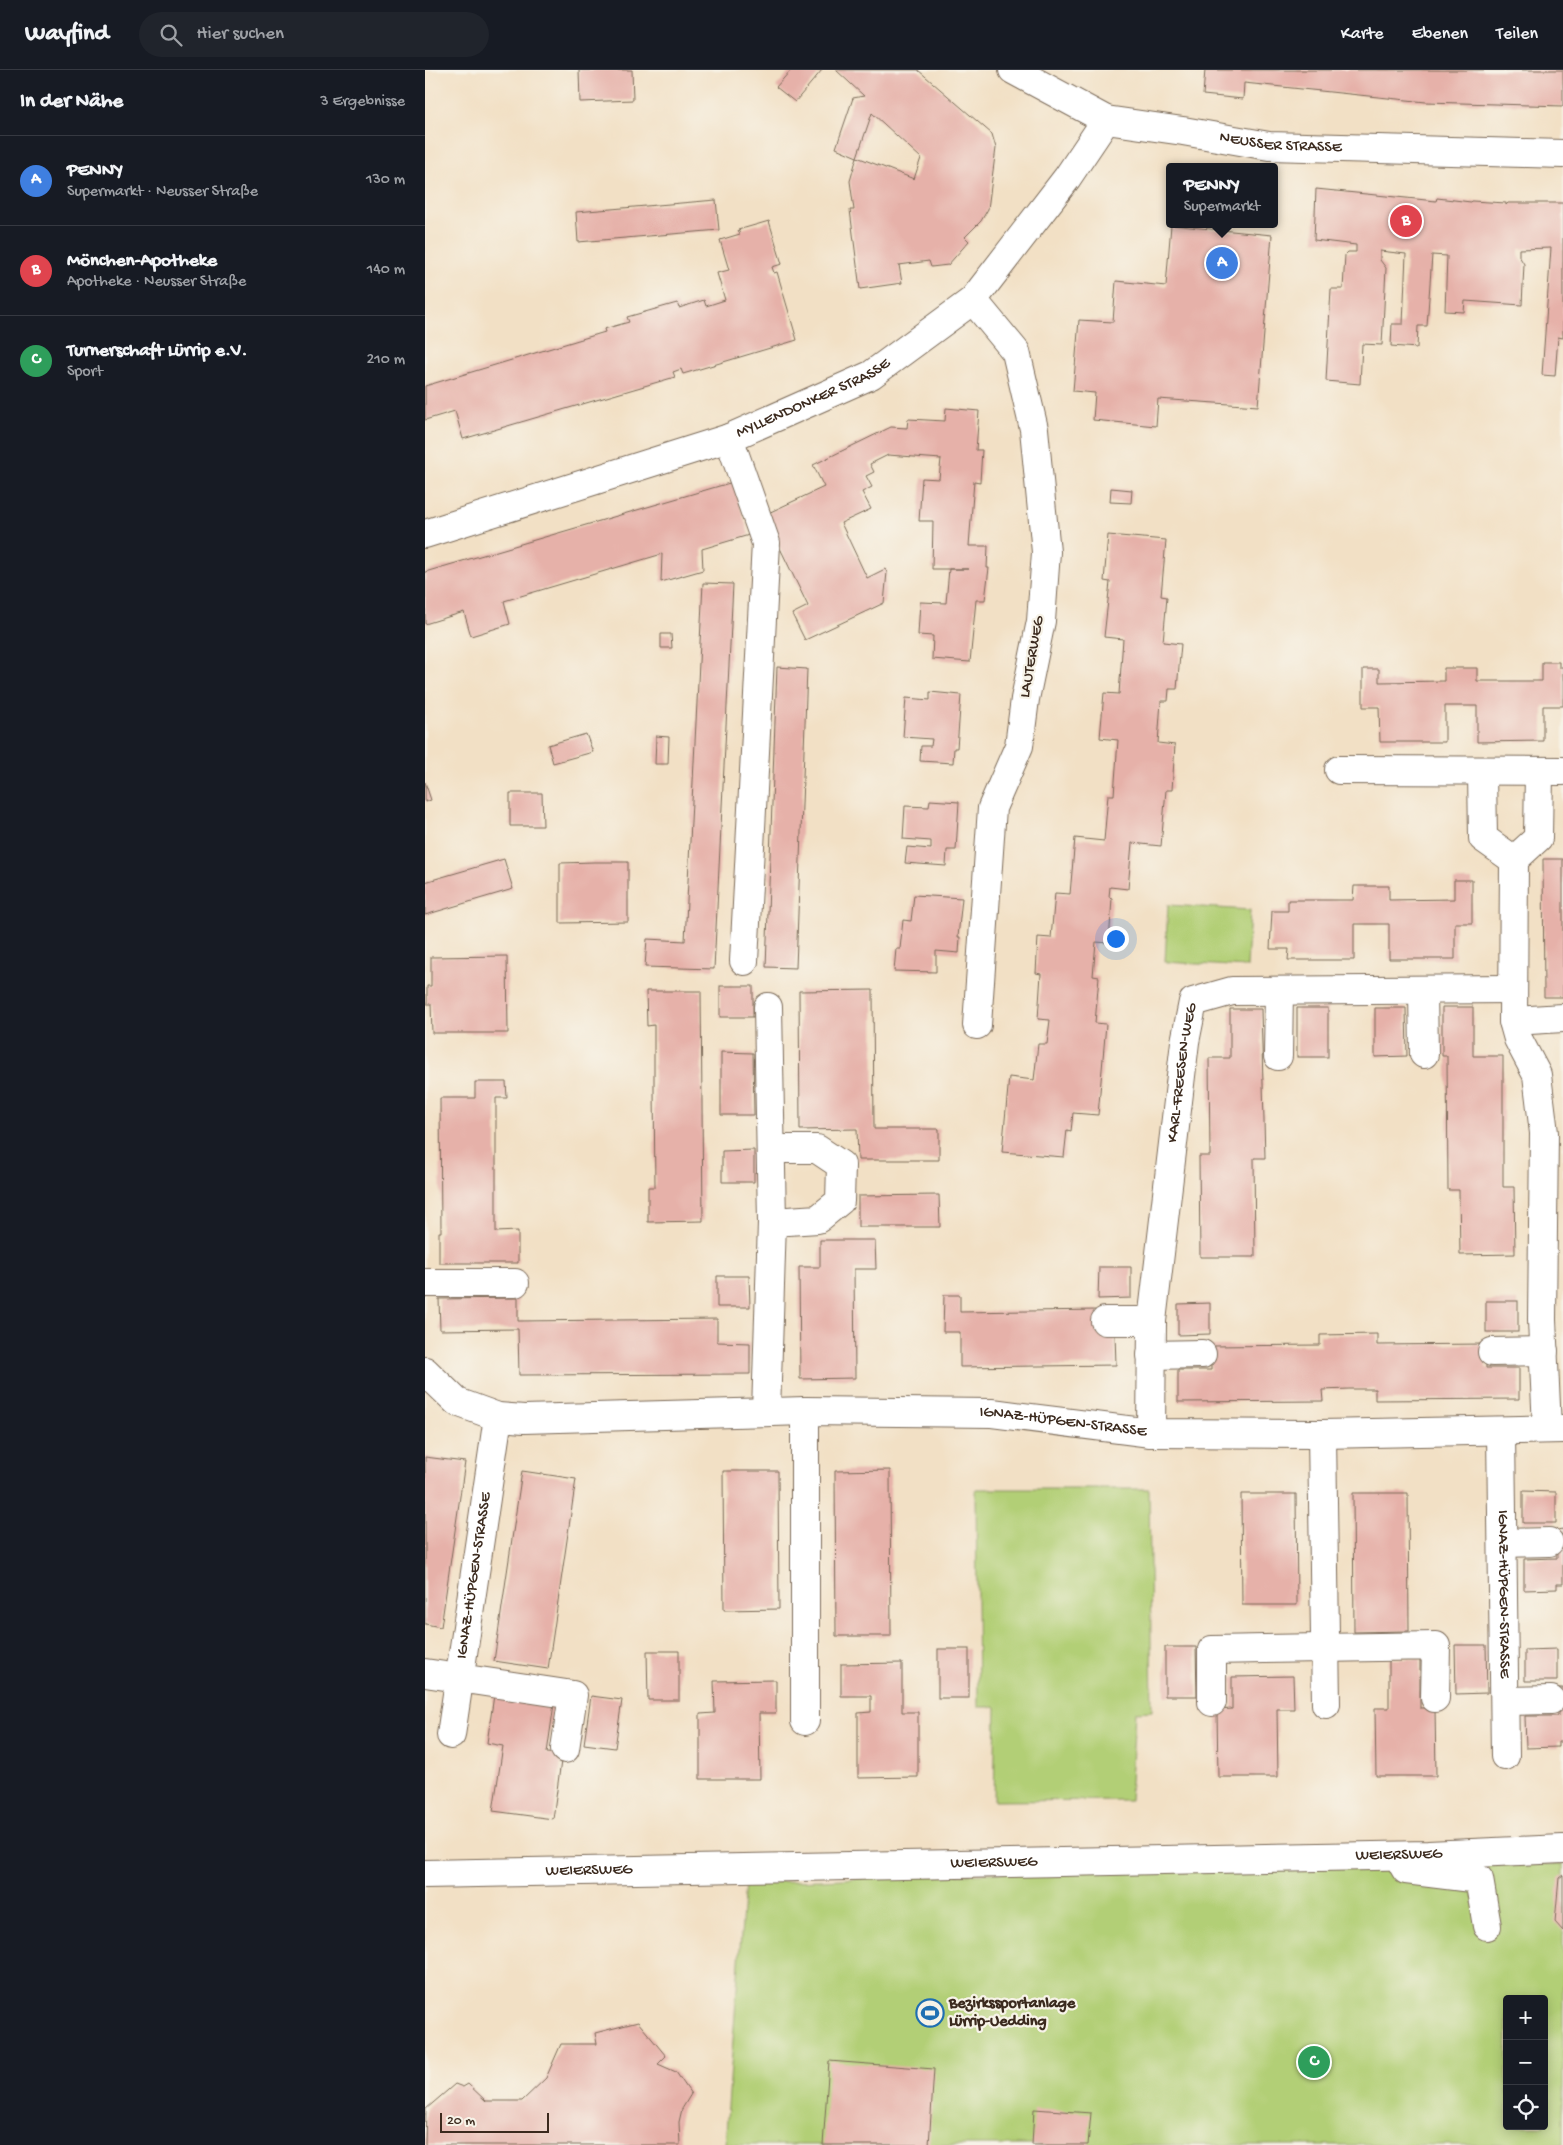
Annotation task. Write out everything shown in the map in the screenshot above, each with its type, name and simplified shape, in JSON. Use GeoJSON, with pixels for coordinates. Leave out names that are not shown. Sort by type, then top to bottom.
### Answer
{"type":"FeatureCollection","features":[{"type":"Feature","properties":{"kind":"street","name":"NEUSSER STRASSE"},"geometry":{"type":"LineString","coordinates":[[1013,70],[1106,120],[1269,146],[1563,154]]}},
{"type":"Feature","properties":{"kind":"street","name":"MYLLENDONKER STRASSE"},"geometry":{"type":"LineString","coordinates":[[425,534],[729,438],[871,375],[973,300],[1067,178],[1106,120]]}},
{"type":"Feature","properties":{"kind":"street","name":"LAUTERWEG"},"geometry":{"type":"LineString","coordinates":[[973,300],[1016,352],[1034,429],[1046,552],[1041,621],[1025,699],[1019,746],[992,808],[977,1025]]}},
{"type":"Feature","properties":{"kind":"street"},"geometry":{"type":"LineString","coordinates":[[729,438],[766,543],[744,961]]}},
{"type":"Feature","properties":{"kind":"street"},"geometry":{"type":"LineString","coordinates":[[1339,770],[1551,771],[1538,838],[1514,860],[1513,1021],[1518,1039],[1537,1075],[1554,1133],[1553,1320],[1544,1351],[1555,1429]]}},
{"type":"Feature","properties":{"kind":"street"},"geometry":{"type":"LineString","coordinates":[[1482,772],[1483,838],[1514,860]]}},
{"type":"Feature","properties":{"kind":"street","name":"KARL-FREESEN-WEG"},"geometry":{"type":"LineString","coordinates":[[1151,1433],[1152,1321],[1185,1042],[1193,1002],[1232,991],[1513,989]]}},
{"type":"Feature","properties":{"kind":"street"},"geometry":{"type":"LineString","coordinates":[[1423,990],[1424,1054]]}},
{"type":"Feature","properties":{"kind":"street"},"geometry":{"type":"LineString","coordinates":[[1278,1056],[1279,991]]}},
{"type":"Feature","properties":{"kind":"street"},"geometry":{"type":"LineString","coordinates":[[766,1412],[772,1222],[768,1008]]}},
{"type":"Feature","properties":{"kind":"street"},"geometry":{"type":"LineString","coordinates":[[1513,1021],[1563,1018]]}},
{"type":"Feature","properties":{"kind":"street"},"geometry":{"type":"LineString","coordinates":[[771,1149],[817,1149],[841,1165],[840,1201],[818,1219],[772,1222]]}},
{"type":"Feature","properties":{"kind":"street"},"geometry":{"type":"LineString","coordinates":[[425,1283],[515,1283]]}},
{"type":"Feature","properties":{"kind":"street"},"geometry":{"type":"LineString","coordinates":[[1105,1321],[1152,1321]]}},
{"type":"Feature","properties":{"kind":"street"},"geometry":{"type":"LineString","coordinates":[[1492,1352],[1544,1351]]}},
{"type":"Feature","properties":{"kind":"street"},"geometry":{"type":"LineString","coordinates":[[1151,1355],[1202,1354]]}},
{"type":"Feature","properties":{"kind":"street","name":"IGNAZ-HÜPGEN-STRASSE"},"geometry":{"type":"LineString","coordinates":[[425,1371],[457,1402],[498,1417],[524,1419],[805,1411],[992,1413],[1151,1433],[1322,1434],[1501,1432],[1555,1429]]}},
{"type":"Feature","properties":{"kind":"street"},"geometry":{"type":"LineString","coordinates":[[805,1411],[805,1721]]}},
{"type":"Feature","properties":{"kind":"street","name":"IGNAZ-HÜPGEN-STRASSE"},"geometry":{"type":"LineString","coordinates":[[451,1735],[498,1417]]}},
{"type":"Feature","properties":{"kind":"street","name":"IGNAZ-HÜPGEN-STRASSE"},"geometry":{"type":"LineString","coordinates":[[1501,1432],[1505,1756]]}},
{"type":"Feature","properties":{"kind":"street"},"geometry":{"type":"LineString","coordinates":[[1322,1434],[1326,1704]]}},
{"type":"Feature","properties":{"kind":"street"},"geometry":{"type":"LineString","coordinates":[[1503,1543],[1549,1542]]}},
{"type":"Feature","properties":{"kind":"street"},"geometry":{"type":"LineString","coordinates":[[1212,1702],[1212,1650],[1325,1646],[1436,1646],[1435,1698]]}},
{"type":"Feature","properties":{"kind":"street"},"geometry":{"type":"LineString","coordinates":[[425,1673],[573,1696],[565,1749]]}},
{"type":"Feature","properties":{"kind":"street"},"geometry":{"type":"LineString","coordinates":[[1505,1701],[1551,1700]]}},
{"type":"Feature","properties":{"kind":"street","name":"WEIERSWEG"},"geometry":{"type":"LineString","coordinates":[[425,1874],[1397,1855],[1563,1849]]}},
{"type":"Feature","properties":{"kind":"street"},"geometry":{"type":"LineString","coordinates":[[1397,1855],[1406,1870],[1479,1879],[1487,1926]]}},
{"type":"Feature","properties":{"kind":"green space"},"geometry":{"type":"Polygon","coordinates":[[[1168,905],[1250,910],[1247,967],[1165,962],[1168,905]]]}},
{"type":"Feature","properties":{"kind":"green space"},"geometry":{"type":"Polygon","coordinates":[[[976,1489],[1149,1489],[1152,1711],[1135,1712],[1130,1800],[994,1801],[996,1707],[978,1707],[976,1489]]]}},
{"type":"Feature","properties":{"kind":"green space"},"geometry":{"type":"Polygon","coordinates":[[[1563,1864],[1563,2145],[725,2145],[745,1883],[1140,1867],[1563,1864]]]}},
{"type":"Feature","properties":{"kind":"building"},"geometry":{"type":"Polygon","coordinates":[[[579,70],[632,70],[633,100],[580,102],[579,70]]]}},
{"type":"Feature","properties":{"kind":"building"},"geometry":{"type":"Polygon","coordinates":[[[791,70],[822,70],[795,102],[776,87],[791,70]]]}},
{"type":"Feature","properties":{"kind":"building"},"geometry":{"type":"Polygon","coordinates":[[[836,70],[918,70],[992,134],[996,148],[988,209],[981,221],[965,237],[969,241],[948,265],[931,267],[929,261],[899,265],[902,283],[860,289],[850,210],[854,210],[850,181],[857,157],[836,148],[853,98],[864,96],[836,70]],[[872,113],[857,157],[914,179],[921,158],[872,113]]]}},
{"type":"Feature","properties":{"kind":"building"},"geometry":{"type":"Polygon","coordinates":[[[1205,70],[1563,70],[1563,106],[1426,102],[1244,83],[1243,99],[1203,95],[1205,70]]]}},
{"type":"Feature","properties":{"kind":"building"},"geometry":{"type":"Polygon","coordinates":[[[1316,189],[1436,201],[1437,198],[1471,202],[1506,203],[1506,205],[1508,203],[1563,203],[1563,338],[1558,337],[1555,376],[1542,375],[1551,248],[1519,249],[1519,256],[1524,264],[1522,305],[1465,301],[1464,312],[1445,311],[1447,256],[1432,255],[1427,326],[1418,326],[1417,348],[1391,346],[1392,324],[1403,324],[1406,254],[1380,251],[1380,260],[1386,268],[1382,345],[1362,344],[1360,384],[1326,381],[1331,289],[1343,289],[1345,255],[1348,252],[1356,252],[1356,245],[1314,240],[1316,189]]]}},
{"type":"Feature","properties":{"kind":"building"},"geometry":{"type":"Polygon","coordinates":[[[716,200],[719,230],[578,242],[576,212],[716,200]]]}},
{"type":"Feature","properties":{"kind":"building"},"geometry":{"type":"Polygon","coordinates":[[[769,221],[782,264],[772,267],[774,273],[777,272],[797,340],[683,374],[681,369],[673,372],[675,377],[463,439],[455,411],[425,420],[425,386],[605,332],[604,329],[629,322],[627,317],[677,303],[679,308],[704,300],[706,306],[725,300],[717,273],[729,270],[720,240],[740,234],[738,230],[769,221]]]}},
{"type":"Feature","properties":{"kind":"building"},"geometry":{"type":"Polygon","coordinates":[[[1171,228],[1201,228],[1272,235],[1258,406],[1158,399],[1156,426],[1093,420],[1095,393],[1073,391],[1079,320],[1113,322],[1116,281],[1166,286],[1171,228]]]}},
{"type":"Feature","properties":{"kind":"building"},"geometry":{"type":"Polygon","coordinates":[[[946,408],[979,411],[976,450],[982,450],[980,482],[974,481],[969,546],[988,546],[987,568],[989,568],[985,600],[976,600],[970,662],[932,659],[933,636],[918,635],[920,602],[946,603],[949,569],[932,569],[933,521],[919,521],[922,478],[939,479],[941,459],[888,455],[870,464],[874,472],[866,476],[872,487],[862,492],[871,509],[841,523],[867,578],[885,569],[887,572],[884,603],[805,640],[792,614],[808,606],[764,515],[824,487],[813,465],[891,427],[907,428],[908,419],[945,421],[946,408]]]}},
{"type":"Feature","properties":{"kind":"building"},"geometry":{"type":"Polygon","coordinates":[[[733,482],[749,535],[702,549],[703,570],[661,582],[662,554],[504,601],[510,624],[471,636],[464,612],[425,624],[425,572],[733,482]]]}},
{"type":"Feature","properties":{"kind":"building"},"geometry":{"type":"Polygon","coordinates":[[[1111,488],[1132,490],[1131,503],[1110,502],[1111,488]]]}},
{"type":"Feature","properties":{"kind":"building"},"geometry":{"type":"Polygon","coordinates":[[[1108,535],[1166,540],[1161,596],[1167,597],[1163,642],[1181,644],[1177,689],[1169,689],[1168,701],[1161,701],[1158,743],[1175,745],[1172,790],[1166,790],[1161,846],[1132,843],[1128,889],[1110,887],[1109,897],[1112,898],[1109,943],[1096,942],[1093,976],[1099,977],[1095,1023],[1106,1024],[1098,1115],[1073,1113],[1071,1131],[1067,1130],[1064,1157],[1002,1152],[1009,1077],[1034,1080],[1038,1044],[1047,1044],[1050,1020],[1038,1019],[1041,974],[1036,973],[1038,937],[1051,938],[1055,893],[1070,894],[1075,838],[1104,841],[1108,795],[1114,795],[1118,740],[1100,738],[1104,693],[1119,694],[1123,639],[1104,637],[1110,582],[1104,581],[1108,535]]]}},
{"type":"Feature","properties":{"kind":"building"},"geometry":{"type":"Polygon","coordinates":[[[703,583],[733,584],[714,969],[645,967],[647,939],[685,941],[703,583]]]}},
{"type":"Feature","properties":{"kind":"building"},"geometry":{"type":"Polygon","coordinates":[[[661,634],[671,634],[672,648],[661,648],[661,634]]]}},
{"type":"Feature","properties":{"kind":"building"},"geometry":{"type":"Polygon","coordinates":[[[1542,662],[1559,662],[1559,667],[1563,667],[1563,706],[1543,706],[1543,741],[1477,742],[1477,706],[1445,706],[1445,742],[1380,742],[1379,707],[1363,707],[1363,669],[1379,669],[1379,682],[1444,681],[1444,668],[1477,668],[1477,681],[1542,681],[1542,662]]]}},
{"type":"Feature","properties":{"kind":"building"},"geometry":{"type":"Polygon","coordinates":[[[777,667],[807,669],[796,968],[766,967],[777,667]]]}},
{"type":"Feature","properties":{"kind":"building"},"geometry":{"type":"Polygon","coordinates":[[[930,692],[961,695],[957,748],[954,748],[953,763],[920,761],[921,746],[931,746],[932,739],[903,737],[906,698],[930,700],[930,692]]]}},
{"type":"Feature","properties":{"kind":"building"},"geometry":{"type":"Polygon","coordinates":[[[586,734],[593,752],[553,763],[548,745],[586,734]]]}},
{"type":"Feature","properties":{"kind":"building"},"geometry":{"type":"Polygon","coordinates":[[[656,736],[669,737],[668,764],[655,764],[656,736]]]}},
{"type":"Feature","properties":{"kind":"building"},"geometry":{"type":"Polygon","coordinates":[[[425,782],[431,800],[425,802],[425,782]]]}},
{"type":"Feature","properties":{"kind":"building"},"geometry":{"type":"Polygon","coordinates":[[[510,793],[542,793],[543,826],[510,826],[510,793]]]}},
{"type":"Feature","properties":{"kind":"building"},"geometry":{"type":"Polygon","coordinates":[[[930,800],[959,802],[956,850],[947,850],[946,866],[905,863],[907,847],[931,849],[931,841],[903,839],[905,806],[929,807],[930,800]]]}},
{"type":"Feature","properties":{"kind":"building"},"geometry":{"type":"Polygon","coordinates":[[[504,859],[513,889],[425,915],[425,882],[504,859]]]}},
{"type":"Feature","properties":{"kind":"building"},"geometry":{"type":"Polygon","coordinates":[[[1543,859],[1563,859],[1563,997],[1544,997],[1543,859]]]}},
{"type":"Feature","properties":{"kind":"building"},"geometry":{"type":"Polygon","coordinates":[[[628,862],[628,922],[560,923],[560,863],[628,862]]]}},
{"type":"Feature","properties":{"kind":"building"},"geometry":{"type":"Polygon","coordinates":[[[1454,880],[1472,880],[1472,923],[1455,923],[1455,959],[1389,959],[1389,924],[1354,924],[1354,960],[1288,960],[1289,949],[1270,949],[1272,911],[1288,911],[1288,900],[1353,900],[1354,886],[1389,886],[1389,900],[1454,899],[1454,880]]]}},
{"type":"Feature","properties":{"kind":"building"},"geometry":{"type":"Polygon","coordinates":[[[914,895],[962,898],[958,937],[960,937],[959,953],[936,951],[936,972],[894,971],[896,949],[900,949],[903,920],[911,921],[914,895]]]}},
{"type":"Feature","properties":{"kind":"building"},"geometry":{"type":"Polygon","coordinates":[[[507,956],[508,1033],[432,1033],[431,1004],[427,1004],[427,986],[431,986],[431,957],[507,956]]]}},
{"type":"Feature","properties":{"kind":"building"},"geometry":{"type":"Polygon","coordinates":[[[720,986],[753,986],[753,1017],[720,1017],[720,986]]]}},
{"type":"Feature","properties":{"kind":"building"},"geometry":{"type":"Polygon","coordinates":[[[873,990],[874,1129],[939,1129],[939,1160],[858,1160],[857,1129],[800,1130],[799,991],[873,990]]]}},
{"type":"Feature","properties":{"kind":"building"},"geometry":{"type":"Polygon","coordinates":[[[646,991],[701,991],[703,1221],[648,1222],[648,1187],[655,1187],[654,1025],[647,1026],[646,991]]]}},
{"type":"Feature","properties":{"kind":"building"},"geometry":{"type":"Polygon","coordinates":[[[1442,1007],[1473,1007],[1473,1056],[1503,1056],[1503,1187],[1514,1187],[1515,1254],[1460,1255],[1459,1190],[1448,1190],[1447,1056],[1442,1056],[1442,1007]]]}},
{"type":"Feature","properties":{"kind":"building"},"geometry":{"type":"Polygon","coordinates":[[[1297,1008],[1328,1008],[1328,1057],[1297,1057],[1297,1008]]]}},
{"type":"Feature","properties":{"kind":"building"},"geometry":{"type":"Polygon","coordinates":[[[1375,1008],[1406,1008],[1407,1056],[1375,1057],[1375,1008]]]}},
{"type":"Feature","properties":{"kind":"building"},"geometry":{"type":"Polygon","coordinates":[[[1230,1009],[1261,1009],[1265,1158],[1254,1158],[1255,1257],[1200,1257],[1199,1156],[1210,1156],[1209,1058],[1230,1058],[1230,1009]]]}},
{"type":"Feature","properties":{"kind":"building"},"geometry":{"type":"Polygon","coordinates":[[[721,1052],[753,1053],[754,1115],[721,1115],[721,1052]]]}},
{"type":"Feature","properties":{"kind":"building"},"geometry":{"type":"Polygon","coordinates":[[[475,1082],[506,1082],[507,1098],[496,1098],[496,1232],[518,1231],[518,1263],[439,1263],[439,1232],[441,1232],[440,1098],[475,1098],[475,1082]]]}},
{"type":"Feature","properties":{"kind":"building"},"geometry":{"type":"Polygon","coordinates":[[[754,1150],[754,1182],[722,1182],[722,1151],[754,1150]]]}},
{"type":"Feature","properties":{"kind":"building"},"geometry":{"type":"Polygon","coordinates":[[[939,1195],[940,1227],[858,1227],[858,1196],[939,1195]]]}},
{"type":"Feature","properties":{"kind":"building"},"geometry":{"type":"Polygon","coordinates":[[[820,1240],[875,1240],[876,1269],[854,1269],[855,1378],[800,1379],[799,1267],[820,1267],[820,1240]]]}},
{"type":"Feature","properties":{"kind":"building"},"geometry":{"type":"Polygon","coordinates":[[[1099,1267],[1131,1267],[1131,1298],[1098,1299],[1099,1267]]]}},
{"type":"Feature","properties":{"kind":"building"},"geometry":{"type":"Polygon","coordinates":[[[717,1276],[749,1276],[750,1307],[717,1307],[717,1276]]]}},
{"type":"Feature","properties":{"kind":"building"},"geometry":{"type":"Polygon","coordinates":[[[944,1295],[960,1295],[960,1312],[1098,1310],[1099,1334],[1115,1334],[1116,1365],[960,1367],[960,1332],[943,1332],[944,1295]]]}},
{"type":"Feature","properties":{"kind":"building"},"geometry":{"type":"Polygon","coordinates":[[[518,1298],[518,1321],[717,1319],[717,1342],[750,1343],[750,1374],[519,1375],[518,1329],[440,1330],[439,1299],[518,1298]]]}},
{"type":"Feature","properties":{"kind":"building"},"geometry":{"type":"Polygon","coordinates":[[[1486,1301],[1518,1301],[1518,1332],[1486,1332],[1486,1301]]]}},
{"type":"Feature","properties":{"kind":"building"},"geometry":{"type":"Polygon","coordinates":[[[1210,1303],[1210,1334],[1178,1335],[1178,1304],[1210,1303]]]}},
{"type":"Feature","properties":{"kind":"building"},"geometry":{"type":"Polygon","coordinates":[[[1377,1334],[1377,1345],[1486,1344],[1486,1368],[1519,1368],[1519,1399],[1375,1400],[1375,1389],[1349,1389],[1322,1390],[1323,1401],[1178,1402],[1178,1370],[1211,1370],[1211,1346],[1320,1345],[1320,1335],[1377,1334]]]}},
{"type":"Feature","properties":{"kind":"building"},"geometry":{"type":"Polygon","coordinates":[[[425,1457],[465,1462],[441,1627],[425,1624],[425,1457]]]}},
{"type":"Feature","properties":{"kind":"building"},"geometry":{"type":"Polygon","coordinates":[[[890,1470],[891,1636],[836,1636],[835,1471],[890,1470]]]}},
{"type":"Feature","properties":{"kind":"building"},"geometry":{"type":"Polygon","coordinates":[[[522,1471],[576,1479],[548,1669],[494,1661],[522,1471]]]}},
{"type":"Feature","properties":{"kind":"building"},"geometry":{"type":"Polygon","coordinates":[[[723,1471],[778,1471],[779,1609],[724,1610],[723,1471]]]}},
{"type":"Feature","properties":{"kind":"building"},"geometry":{"type":"Polygon","coordinates":[[[1523,1491],[1556,1492],[1556,1523],[1523,1523],[1523,1491]]]}},
{"type":"Feature","properties":{"kind":"building"},"geometry":{"type":"Polygon","coordinates":[[[1353,1493],[1408,1493],[1409,1631],[1354,1632],[1353,1493]]]}},
{"type":"Feature","properties":{"kind":"building"},"geometry":{"type":"Polygon","coordinates":[[[1241,1494],[1296,1494],[1297,1605],[1242,1605],[1241,1494]]]}},
{"type":"Feature","properties":{"kind":"building"},"geometry":{"type":"Polygon","coordinates":[[[1563,1529],[1563,1584],[1557,1584],[1557,1589],[1524,1590],[1524,1559],[1557,1558],[1556,1530],[1563,1529]]]}},
{"type":"Feature","properties":{"kind":"building"},"geometry":{"type":"Polygon","coordinates":[[[1455,1645],[1486,1645],[1487,1693],[1456,1694],[1455,1645]]]}},
{"type":"Feature","properties":{"kind":"building"},"geometry":{"type":"Polygon","coordinates":[[[1165,1647],[1196,1647],[1197,1696],[1165,1696],[1165,1647]]]}},
{"type":"Feature","properties":{"kind":"building"},"geometry":{"type":"Polygon","coordinates":[[[938,1649],[969,1649],[969,1698],[938,1698],[938,1649]]]}},
{"type":"Feature","properties":{"kind":"building"},"geometry":{"type":"Polygon","coordinates":[[[1557,1649],[1557,1681],[1525,1681],[1525,1650],[1557,1649]]]}},
{"type":"Feature","properties":{"kind":"building"},"geometry":{"type":"Polygon","coordinates":[[[647,1651],[679,1651],[679,1700],[648,1700],[647,1651]]]}},
{"type":"Feature","properties":{"kind":"building"},"geometry":{"type":"Polygon","coordinates":[[[1389,1659],[1420,1659],[1420,1708],[1435,1708],[1436,1776],[1376,1776],[1375,1708],[1389,1708],[1389,1659]]]}},
{"type":"Feature","properties":{"kind":"building"},"geometry":{"type":"Polygon","coordinates":[[[902,1663],[902,1712],[918,1712],[918,1777],[858,1778],[858,1713],[871,1712],[871,1696],[841,1696],[841,1664],[902,1663]]]}},
{"type":"Feature","properties":{"kind":"building"},"geometry":{"type":"Polygon","coordinates":[[[1293,1676],[1294,1709],[1277,1709],[1278,1777],[1218,1777],[1217,1710],[1232,1709],[1232,1677],[1293,1676]]]}},
{"type":"Feature","properties":{"kind":"building"},"geometry":{"type":"Polygon","coordinates":[[[776,1680],[776,1713],[759,1713],[760,1779],[700,1779],[700,1714],[715,1713],[714,1681],[776,1680]]]}},
{"type":"Feature","properties":{"kind":"building"},"geometry":{"type":"Polygon","coordinates":[[[1557,1688],[1563,1688],[1563,1742],[1558,1742],[1558,1747],[1526,1748],[1525,1716],[1558,1716],[1557,1688]]]}},
{"type":"Feature","properties":{"kind":"building"},"geometry":{"type":"Polygon","coordinates":[[[494,1695],[554,1704],[547,1753],[562,1754],[553,1819],[493,1811],[503,1746],[487,1743],[494,1695]]]}},
{"type":"Feature","properties":{"kind":"building"},"geometry":{"type":"Polygon","coordinates":[[[591,1696],[622,1700],[615,1748],[584,1744],[591,1696]]]}},
{"type":"Feature","properties":{"kind":"building"},"geometry":{"type":"Polygon","coordinates":[[[1563,1875],[1563,1931],[1555,1922],[1559,1878],[1563,1875]]]}},
{"type":"Feature","properties":{"kind":"building"},"geometry":{"type":"Polygon","coordinates":[[[638,2022],[666,2056],[658,2064],[676,2072],[691,2094],[682,2109],[679,2122],[680,2145],[425,2145],[426,2109],[455,2084],[463,2087],[468,2084],[486,2101],[522,2101],[546,2078],[561,2044],[597,2044],[595,2033],[638,2022]]]}},
{"type":"Feature","properties":{"kind":"building"},"geometry":{"type":"Polygon","coordinates":[[[829,2061],[934,2069],[929,2145],[823,2145],[829,2061]]]}},
{"type":"Feature","properties":{"kind":"building"},"geometry":{"type":"Polygon","coordinates":[[[1034,2109],[1091,2113],[1088,2145],[1032,2145],[1034,2109]]]}},
{"type":"Feature","properties":{"kind":"place","name":"Mönchen-Apotheke"},"geometry":{"type":"Point","coordinates":[1406,221]}},
{"type":"Feature","properties":{"kind":"place","name":"PENNY"},"geometry":{"type":"Point","coordinates":[1222,263]}},
{"type":"Feature","properties":{"kind":"place","name":"Bezirkssportanlage Lürrip-Uedding"},"geometry":{"type":"Point","coordinates":[930,2013]}},
{"type":"Feature","properties":{"kind":"place","name":"Turnerschaft Lürrip e.V."},"geometry":{"type":"Point","coordinates":[1314,2062]}}]}
